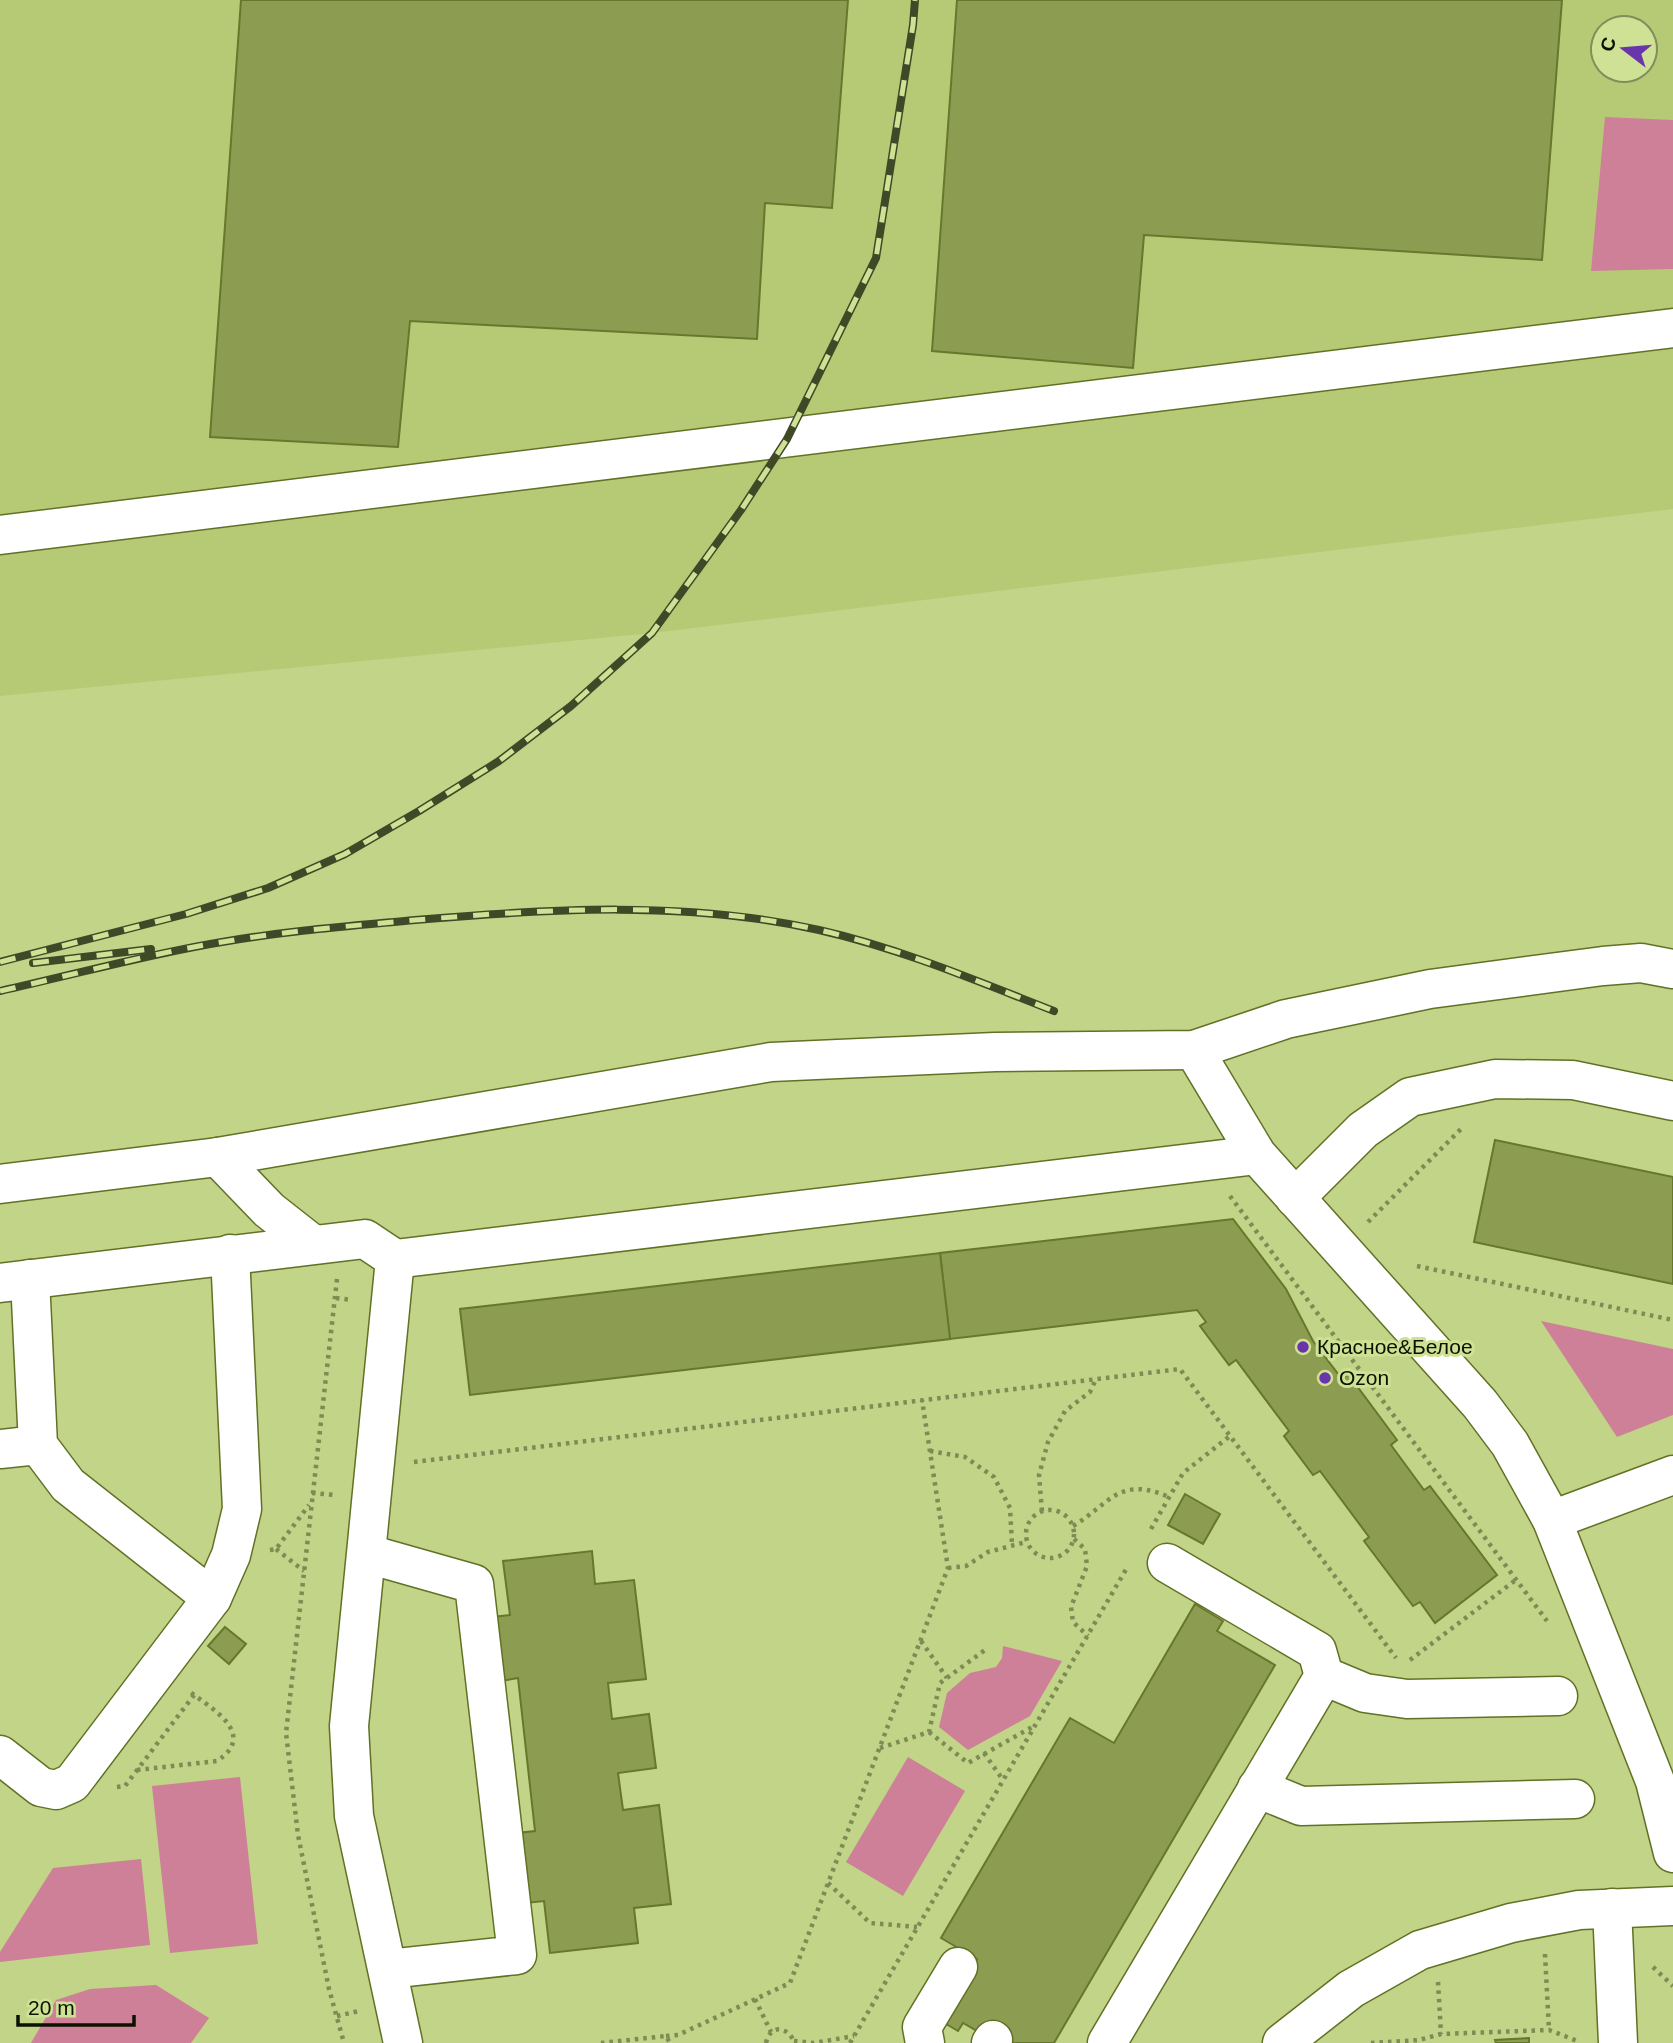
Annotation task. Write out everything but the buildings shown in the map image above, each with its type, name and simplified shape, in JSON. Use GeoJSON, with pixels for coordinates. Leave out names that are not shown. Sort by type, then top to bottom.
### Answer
{"type":"FeatureCollection","features":[{"type":"Feature","properties":{"kind":"street"},"geometry":{"type":"LineString","coordinates":[[0,535],[1673,328]]}},
{"type":"Feature","properties":{"kind":"street"},"geometry":{"type":"LineString","coordinates":[[0,1184],[218,1157],[771,1062],[995,1052],[1194,1050],[1286,1019],[1430,989],[1603,965],[1641,963],[1673,968]]}},
{"type":"Feature","properties":{"kind":"street"},"geometry":{"type":"LineString","coordinates":[[1194,1050],[1257,1155],[1480,1404],[1510,1444],[1552,1520],[1655,1781],[1673,1853]]}},
{"type":"Feature","properties":{"kind":"street"},"geometry":{"type":"LineString","coordinates":[[1296,1198],[1363,1130],[1410,1097],[1495,1079],[1573,1080],[1673,1101]]}},
{"type":"Feature","properties":{"kind":"street"},"geometry":{"type":"LineString","coordinates":[[212,1598],[68,1485],[38,1445],[15,1281],[365,1238],[396,1259],[1257,1155]]}},
{"type":"Feature","properties":{"kind":"street"},"geometry":{"type":"LineString","coordinates":[[218,1157],[269,1210],[315,1243]]}},
{"type":"Feature","properties":{"kind":"street"},"geometry":{"type":"LineString","coordinates":[[0,1755],[41,1787],[56,1790],[72,1783],[212,1598],[231,1555],[242,1509],[230,1254]]}},
{"type":"Feature","properties":{"kind":"street"},"geometry":{"type":"LineString","coordinates":[[396,1259],[349,1726],[355,1816],[403,2043]]}},
{"type":"Feature","properties":{"kind":"street"},"geometry":{"type":"LineString","coordinates":[[0,1449],[38,1445]]}},
{"type":"Feature","properties":{"kind":"street"},"geometry":{"type":"LineString","coordinates":[[1552,1520],[1673,1475]]}},
{"type":"Feature","properties":{"kind":"street"},"geometry":{"type":"LineString","coordinates":[[1107,2043],[1324,1676],[1317,1651],[1241,1626],[1150,1550]]}},
{"type":"Feature","properties":{"kind":"street"},"geometry":{"type":"LineString","coordinates":[[368,1554],[474,1584],[517,1955],[388,1969]]}},
{"type":"Feature","properties":{"kind":"street"},"geometry":{"type":"LineString","coordinates":[[1324,1676],[1365,1693],[1407,1699],[1558,1696]]}},
{"type":"Feature","properties":{"kind":"street"},"geometry":{"type":"LineString","coordinates":[[1257,1788],[1301,1806],[1575,1799]]}},
{"type":"Feature","properties":{"kind":"street"},"geometry":{"type":"LineString","coordinates":[[1282,2043],[1351,1989],[1420,1950],[1511,1923],[1579,1910],[1673,1906]]}},
{"type":"Feature","properties":{"kind":"street"},"geometry":{"type":"LineString","coordinates":[[1612,1908],[1618,2042]]}},
{"type":"Feature","properties":{"kind":"street"},"geometry":{"type":"LineString","coordinates":[[925,2043],[922,2027],[958,1967]]}},
{"type":"Feature","properties":{"kind":"path"},"geometry":{"type":"LineString","coordinates":[[1341,1249],[1469,1121]]}},
{"type":"Feature","properties":{"kind":"path"},"geometry":{"type":"LineString","coordinates":[[1204,1162],[1550,1624]]}},
{"type":"Feature","properties":{"kind":"path"},"geometry":{"type":"LineString","coordinates":[[315,1243],[317,1259],[331,1264],[338,1282],[286,1733],[298,1835],[329,1989],[344,2043]]}},
{"type":"Feature","properties":{"kind":"path"},"geometry":{"type":"LineString","coordinates":[[1417,1266],[1673,1320]]}},
{"type":"Feature","properties":{"kind":"path"},"geometry":{"type":"LineString","coordinates":[[402,1463],[1180,1370],[1402,1666],[1517,1579]]}},
{"type":"Feature","properties":{"kind":"path"},"geometry":{"type":"LineString","coordinates":[[1042,1511],[1039,1475],[1048,1442],[1065,1411],[1090,1392],[1096,1379]]}},
{"type":"Feature","properties":{"kind":"path"},"geometry":{"type":"LineString","coordinates":[[601,2043],[678,2035],[790,1983],[948,1568],[922,1400]]}},
{"type":"Feature","properties":{"kind":"path"},"geometry":{"type":"LineString","coordinates":[[850,2043],[1088,1636],[1150,1550],[1169,1497],[1183,1473],[1230,1436]]}},
{"type":"Feature","properties":{"kind":"path"},"geometry":{"type":"LineString","coordinates":[[930,1451],[965,1457],[994,1478],[1010,1508],[1012,1544]]}},
{"type":"Feature","properties":{"kind":"path"},"geometry":{"type":"LineString","coordinates":[[1073,1526],[1085,1519],[1107,1498],[1135,1489],[1153,1490],[1169,1497]]}},
{"type":"Feature","properties":{"kind":"path"},"geometry":{"type":"LineString","coordinates":[[312,1493],[345,1497]]}},
{"type":"Feature","properties":{"kind":"path"},"geometry":{"type":"LineString","coordinates":[[1054,1510],[1066,1515],[1073,1526],[1074,1539],[1068,1550],[1057,1557],[1045,1558],[1033,1552],[1026,1542],[1025,1529],[1031,1518],[1042,1511],[1054,1510]]}},
{"type":"Feature","properties":{"kind":"path"},"geometry":{"type":"LineString","coordinates":[[1074,1539],[1085,1549],[1087,1566],[1071,1607],[1073,1622],[1088,1636]]}},
{"type":"Feature","properties":{"kind":"path"},"geometry":{"type":"LineString","coordinates":[[948,1568],[966,1566],[988,1552],[1026,1542]]}},
{"type":"Feature","properties":{"kind":"path"},"geometry":{"type":"LineString","coordinates":[[276,1549],[304,1571]]}},
{"type":"Feature","properties":{"kind":"path"},"geometry":{"type":"LineString","coordinates":[[920,1641],[947,1678]]}},
{"type":"Feature","properties":{"kind":"path"},"geometry":{"type":"LineString","coordinates":[[929,1732],[940,1683],[985,1650]]}},
{"type":"Feature","properties":{"kind":"path"},"geometry":{"type":"LineString","coordinates":[[137,1770],[217,1761],[228,1754],[233,1742],[233,1729],[225,1719],[159,1668]]}},
{"type":"Feature","properties":{"kind":"path"},"geometry":{"type":"LineString","coordinates":[[929,1732],[968,1763],[1036,1725]]}},
{"type":"Feature","properties":{"kind":"path"},"geometry":{"type":"LineString","coordinates":[[879,1748],[929,1732]]}},
{"type":"Feature","properties":{"kind":"path"},"geometry":{"type":"LineString","coordinates":[[984,1753],[1003,1780]]}},
{"type":"Feature","properties":{"kind":"path"},"geometry":{"type":"LineString","coordinates":[[828,1883],[870,1923],[917,1927]]}},
{"type":"Feature","properties":{"kind":"path"},"geometry":{"type":"LineString","coordinates":[[1545,1954],[1549,2030]]}},
{"type":"Feature","properties":{"kind":"path"},"geometry":{"type":"LineString","coordinates":[[1438,1982],[1441,2034]]}},
{"type":"Feature","properties":{"kind":"path"},"geometry":{"type":"LineString","coordinates":[[755,1999],[771,2032]]}},
{"type":"Feature","properties":{"kind":"path"},"geometry":{"type":"LineString","coordinates":[[766,2043],[771,2032],[777,2029],[784,2029],[794,2042],[814,2043],[854,2036]]}},
{"type":"Feature","properties":{"kind":"path"},"geometry":{"type":"LineString","coordinates":[[1371,2043],[1419,2040],[1441,2034],[1549,2030],[1580,2042],[1618,2042]]}},
{"type":"Feature","properties":{"kind":"path"},"geometry":{"type":"LineString","coordinates":[[666,2036],[670,2043]]}},
{"type":"Feature","properties":{"kind":"shaded area"},"geometry":{"type":"Polygon","coordinates":[[[0,0],[1673,0],[1673,509],[652,633],[0,696],[0,0]]]}},
{"type":"Feature","properties":{"kind":"shaded area"},"geometry":{"type":"Polygon","coordinates":[[[1605,117],[1673,120],[1673,269],[1591,271],[1605,117]]]}},
{"type":"Feature","properties":{"kind":"shaded area"},"geometry":{"type":"Polygon","coordinates":[[[1541,1321],[1673,1349],[1673,1415],[1617,1437],[1541,1321]]]}},
{"type":"Feature","properties":{"kind":"shaded area"},"geometry":{"type":"Polygon","coordinates":[[[1003,1646],[1062,1661],[1030,1716],[968,1750],[939,1727],[947,1693],[970,1673],[996,1667],[1002,1658],[1003,1646]]]}},
{"type":"Feature","properties":{"kind":"shaded area"},"geometry":{"type":"Polygon","coordinates":[[[908,1757],[965,1791],[903,1896],[846,1862],[908,1757]]]}},
{"type":"Feature","properties":{"kind":"shaded area"},"geometry":{"type":"Polygon","coordinates":[[[240,1777],[258,1944],[170,1953],[152,1786],[240,1777]]]}},
{"type":"Feature","properties":{"kind":"shaded area"},"geometry":{"type":"Polygon","coordinates":[[[141,1859],[150,1945],[0,1962],[0,1952],[53,1868],[141,1859]]]}},
{"type":"Feature","properties":{"kind":"shaded area"},"geometry":{"type":"Polygon","coordinates":[[[156,1985],[209,2018],[191,2043],[31,2043],[56,2000],[90,1989],[156,1985]]]}},
{"type":"Feature","properties":{"kind":"railway"},"geometry":{"type":"LineString","coordinates":[[0,962],[186,914],[268,888],[345,854],[499,761],[571,706],[652,633],[741,510],[787,439],[876,258],[915,0]]}},
{"type":"Feature","properties":{"kind":"railway"},"geometry":{"type":"LineString","coordinates":[[0,991],[166,952],[270,935],[465,916],[617,910],[719,914],[819,930],[908,956],[1054,1011]]}},
{"type":"Feature","properties":{"kind":"railway"},"geometry":{"type":"LineString","coordinates":[[33,963],[151,949]]}},
{"type":"Feature","properties":{"kind":"place","name":"Красное&Белое"},"geometry":{"type":"Point","coordinates":[1303,1347]}},
{"type":"Feature","properties":{"kind":"place","name":"Ozon"},"geometry":{"type":"Point","coordinates":[1325,1378]}}]}
